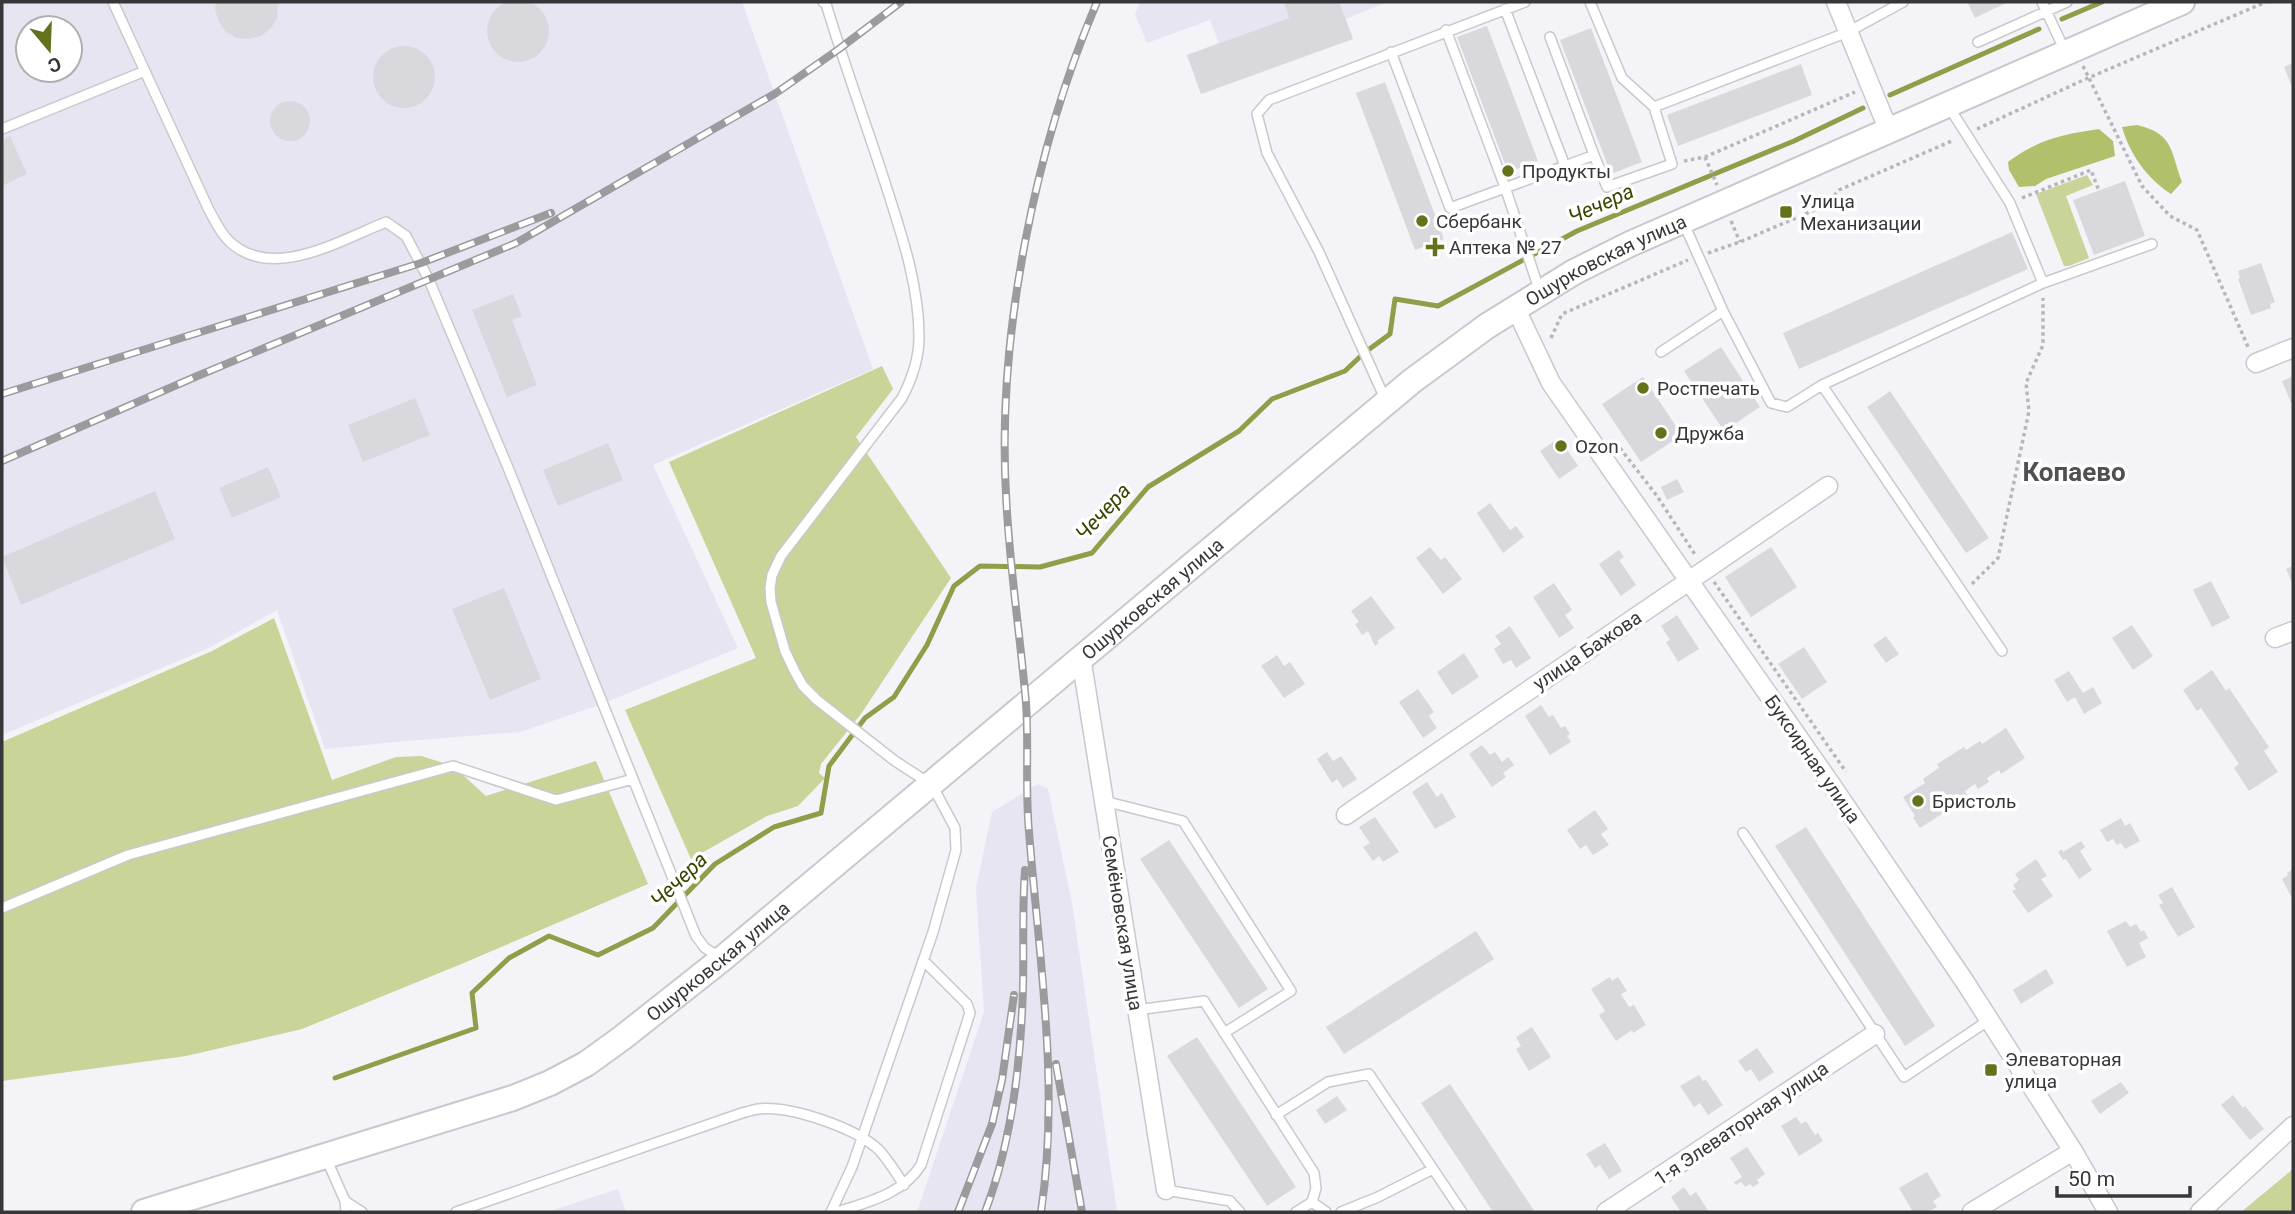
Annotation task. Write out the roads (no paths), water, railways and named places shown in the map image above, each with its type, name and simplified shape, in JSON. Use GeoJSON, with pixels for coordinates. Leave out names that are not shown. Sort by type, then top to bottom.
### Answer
{"type":"FeatureCollection","features":[{"type":"Feature","properties":{"kind":"street"},"geometry":{"type":"LineString","coordinates":[[1836,2],[1889,131]]}},
{"type":"Feature","properties":{"kind":"street","name":"Ошурковская улица"},"geometry":{"type":"LineString","coordinates":[[144,1212],[513,1098],[586,1064],[722,959],[1386,402],[1487,326],[1585,266],[2182,2]]}},
{"type":"Feature","properties":{"kind":"street","name":"Буксирная улица"},"geometry":{"type":"LineString","coordinates":[[1516,309],[1551,383],[1830,783],[1989,1020],[2073,1151],[2108,1212]]}},
{"type":"Feature","properties":{"kind":"street"},"geometry":{"type":"LineString","coordinates":[[2256,363],[2293,348]]}},
{"type":"Feature","properties":{"kind":"street","name":"улица Бажова"},"geometry":{"type":"LineString","coordinates":[[1346,815],[1828,486]]}},
{"type":"Feature","properties":{"kind":"street"},"geometry":{"type":"LineString","coordinates":[[2276,638],[2293,631]]}},
{"type":"Feature","properties":{"kind":"street","name":"Семёновская улица"},"geometry":{"type":"LineString","coordinates":[[1081,657],[1166,1189]]}},
{"type":"Feature","properties":{"kind":"street","name":"1-я Элеваторная улица"},"geometry":{"type":"LineString","coordinates":[[1606,1212],[1875,1034]]}},
{"type":"Feature","properties":{"kind":"street"},"geometry":{"type":"LineString","coordinates":[[2200,1212],[2293,1126]]}},
{"type":"Feature","properties":{"kind":"street"},"geometry":{"type":"LineString","coordinates":[[1972,1212],[2073,1151]]}},
{"type":"Feature","properties":{"kind":"lane"},"geometry":{"type":"LineString","coordinates":[[113,2],[212,215],[227,239],[240,250],[254,257],[284,259],[304,254],[386,222],[406,236],[429,280],[504,457],[696,936],[705,948],[722,959]]}},
{"type":"Feature","properties":{"kind":"lane"},"geometry":{"type":"LineString","coordinates":[[1386,402],[1319,251],[1267,153],[1257,114],[1269,100],[1525,2]]}},
{"type":"Feature","properties":{"kind":"lane"},"geometry":{"type":"LineString","coordinates":[[1550,37],[1607,187],[1672,164],[1654,107],[1622,78],[1590,2]]}},
{"type":"Feature","properties":{"kind":"lane"},"geometry":{"type":"LineString","coordinates":[[1654,107],[1848,32],[1903,2]]}},
{"type":"Feature","properties":{"kind":"lane"},"geometry":{"type":"LineString","coordinates":[[1978,42],[2044,6],[2067,2]]}},
{"type":"Feature","properties":{"kind":"lane"},"geometry":{"type":"LineString","coordinates":[[825,3],[897,218],[913,280],[919,339],[911,380],[901,398],[781,556],[772,575],[771,602],[785,651],[803,686],[895,761],[932,785],[955,828],[957,850],[923,960],[852,1167],[831,1212]]}},
{"type":"Feature","properties":{"kind":"lane"},"geometry":{"type":"LineString","coordinates":[[2044,6],[2070,50]]}},
{"type":"Feature","properties":{"kind":"lane"},"geometry":{"type":"LineString","coordinates":[[1505,9],[1566,166]]}},
{"type":"Feature","properties":{"kind":"lane"},"geometry":{"type":"LineString","coordinates":[[1446,30],[1505,187],[1540,293]]}},
{"type":"Feature","properties":{"kind":"lane"},"geometry":{"type":"LineString","coordinates":[[1391,52],[1450,208],[1594,155]]}},
{"type":"Feature","properties":{"kind":"lane"},"geometry":{"type":"LineString","coordinates":[[2,129],[145,71]]}},
{"type":"Feature","properties":{"kind":"lane"},"geometry":{"type":"LineString","coordinates":[[1948,105],[2010,203],[2043,283]]}},
{"type":"Feature","properties":{"kind":"lane"},"geometry":{"type":"LineString","coordinates":[[1683,222],[1723,311],[1771,403],[1787,407],[1822,385],[2043,283],[2151,244]]}},
{"type":"Feature","properties":{"kind":"lane"},"geometry":{"type":"LineString","coordinates":[[1661,352],[1723,311]]}},
{"type":"Feature","properties":{"kind":"lane"},"geometry":{"type":"LineString","coordinates":[[1822,385],[2002,651]]}},
{"type":"Feature","properties":{"kind":"lane"},"geometry":{"type":"LineString","coordinates":[[2,908],[128,855],[453,766],[556,800],[633,779]]}},
{"type":"Feature","properties":{"kind":"lane"},"geometry":{"type":"LineString","coordinates":[[1104,802],[1183,821],[1291,991],[1224,1033]]}},
{"type":"Feature","properties":{"kind":"lane"},"geometry":{"type":"LineString","coordinates":[[1743,832],[1904,1077],[1989,1020]]}},
{"type":"Feature","properties":{"kind":"lane"},"geometry":{"type":"LineString","coordinates":[[837,1212],[904,1185],[921,1165],[970,1013],[967,1004],[923,960]]}},
{"type":"Feature","properties":{"kind":"lane"},"geometry":{"type":"LineString","coordinates":[[1136,1010],[1204,1001],[1314,1173],[1316,1188],[1312,1202],[1296,1212]]}},
{"type":"Feature","properties":{"kind":"lane"},"geometry":{"type":"LineString","coordinates":[[1276,1115],[1328,1082],[1369,1074],[1462,1212]]}},
{"type":"Feature","properties":{"kind":"lane"},"geometry":{"type":"LineString","coordinates":[[456,1212],[759,1109],[784,1110],[862,1137],[878,1149],[904,1185]]}},
{"type":"Feature","properties":{"kind":"lane"},"geometry":{"type":"LineString","coordinates":[[326,1157],[345,1201],[346,1212]]}},
{"type":"Feature","properties":{"kind":"lane"},"geometry":{"type":"LineString","coordinates":[[1341,1212],[1433,1169]]}},
{"type":"Feature","properties":{"kind":"lane"},"geometry":{"type":"LineString","coordinates":[[1166,1189],[1230,1201],[1240,1212]]}},
{"type":"Feature","properties":{"kind":"lane"},"geometry":{"type":"LineString","coordinates":[[345,1201],[362,1212]]}},
{"type":"Feature","properties":{"kind":"lane"},"geometry":{"type":"LineString","coordinates":[[1312,1202],[1326,1212]]}},
{"type":"Feature","properties":{"kind":"waterway","name":"Чечера"},"geometry":{"type":"LineString","coordinates":[[2062,19],[2102,2]]}},
{"type":"Feature","properties":{"kind":"waterway","name":"Чечера"},"geometry":{"type":"LineString","coordinates":[[1890,95],[2039,29]]}},
{"type":"Feature","properties":{"kind":"waterway","name":"Чечера"},"geometry":{"type":"LineString","coordinates":[[335,1078],[476,1028],[472,993],[509,958],[549,936],[598,955],[653,928],[715,864],[774,827],[821,813],[829,766],[865,718],[894,697],[927,645],[954,586],[980,566],[1040,567],[1092,553],[1148,487],[1239,431],[1272,399],[1345,371],[1390,334],[1395,299],[1438,306],[1577,231],[1794,141],[1863,108]]}},
{"type":"Feature","properties":{"kind":"railway"},"geometry":{"type":"LineString","coordinates":[[2,461],[516,243],[776,93],[901,2]]}},
{"type":"Feature","properties":{"kind":"railway"},"geometry":{"type":"LineString","coordinates":[[1041,1212],[1049,1117],[1046,1022],[1028,816],[1026,703],[1007,520],[1005,433],[1014,307],[1025,243],[1055,118],[1097,2]]}},
{"type":"Feature","properties":{"kind":"railway"},"geometry":{"type":"LineString","coordinates":[[2,394],[421,263],[551,213]]}},
{"type":"Feature","properties":{"kind":"railway"},"geometry":{"type":"LineString","coordinates":[[985,1212],[1002,1158],[1017,1073],[1023,987],[1025,870]]}},
{"type":"Feature","properties":{"kind":"railway"},"geometry":{"type":"LineString","coordinates":[[958,1212],[992,1124],[1002,1080],[1014,995]]}},
{"type":"Feature","properties":{"kind":"railway"},"geometry":{"type":"LineString","coordinates":[[1056,1064],[1082,1212]]}},
{"type":"Feature","properties":{"kind":"place","name":"Продукты"},"geometry":{"type":"Point","coordinates":[1508,171]}},
{"type":"Feature","properties":{"kind":"place","name":"Улица Механизации"},"geometry":{"type":"Point","coordinates":[1786,212]}},
{"type":"Feature","properties":{"kind":"place","name":"Сбербанк"},"geometry":{"type":"Point","coordinates":[1422,221]}},
{"type":"Feature","properties":{"kind":"place","name":"Аптека № 27"},"geometry":{"type":"Point","coordinates":[1435,247]}},
{"type":"Feature","properties":{"kind":"place","name":"Ростпечать"},"geometry":{"type":"Point","coordinates":[1643,388]}},
{"type":"Feature","properties":{"kind":"place","name":"Дружба"},"geometry":{"type":"Point","coordinates":[1661,433]}},
{"type":"Feature","properties":{"kind":"place","name":"Ozon"},"geometry":{"type":"Point","coordinates":[1561,446]}},
{"type":"Feature","properties":{"kind":"place","name":"Бристоль"},"geometry":{"type":"Point","coordinates":[1918,801]}},
{"type":"Feature","properties":{"kind":"place","name":"Элеваторная улица"},"geometry":{"type":"Point","coordinates":[1991,1070]}},
{"type":"Feature","properties":{"kind":"district","name":"Копаево"},"geometry":{"type":"Point","coordinates":[2074,472]}}]}
